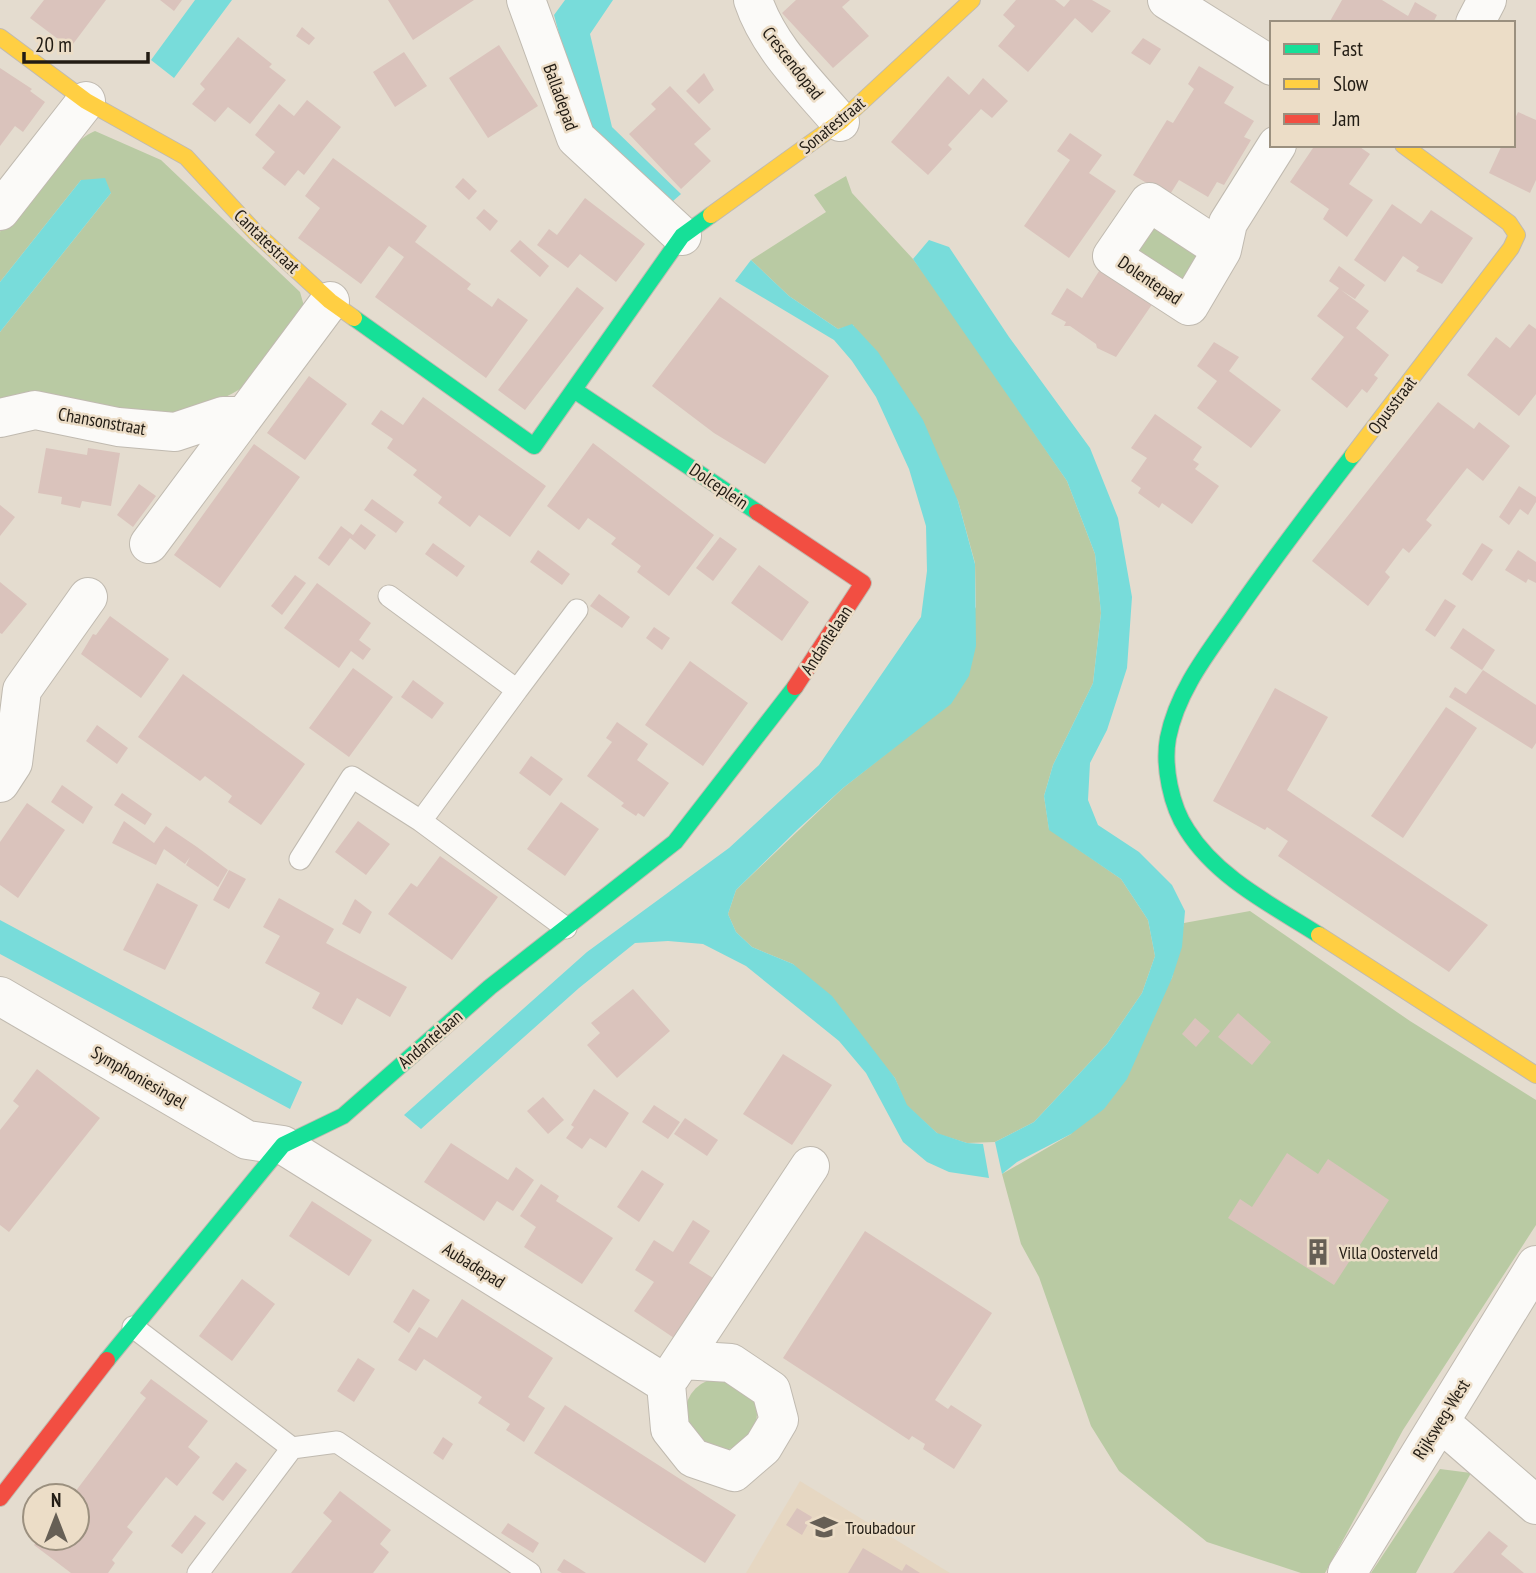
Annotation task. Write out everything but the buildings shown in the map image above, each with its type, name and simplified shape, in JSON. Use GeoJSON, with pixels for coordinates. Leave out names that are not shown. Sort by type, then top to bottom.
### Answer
{"type":"FeatureCollection","features":[{"type":"Feature","properties":{"kind":"street","name":"Balladepad"},"geometry":{"type":"LineString","coordinates":[[526,0],[576,138],[682,236]]}},
{"type":"Feature","properties":{"kind":"street","name":"Crescendopad"},"geometry":{"type":"LineString","coordinates":[[753,0],[775,44],[841,122]]}},
{"type":"Feature","properties":{"kind":"street","name":"Sonatestraat"},"geometry":{"type":"LineString","coordinates":[[682,236],[841,122],[972,0]]}},
{"type":"Feature","properties":{"kind":"street"},"geometry":{"type":"LineString","coordinates":[[1167,0],[1270,65]]}},
{"type":"Feature","properties":{"kind":"street"},"geometry":{"type":"LineString","coordinates":[[1476,21],[1487,0]]}},
{"type":"Feature","properties":{"kind":"street","name":"Cantatestraat"},"geometry":{"type":"LineString","coordinates":[[0,37],[86,101],[186,157],[255,232],[330,301],[534,446],[574,390]]}},
{"type":"Feature","properties":{"kind":"street"},"geometry":{"type":"LineString","coordinates":[[0,211],[86,101]]}},
{"type":"Feature","properties":{"kind":"street"},"geometry":{"type":"LineString","coordinates":[[1222,250],[1228,223],[1277,147]]}},
{"type":"Feature","properties":{"kind":"street","name":"Opusstraat"},"geometry":{"type":"LineString","coordinates":[[1406,147],[1509,223],[1517,235],[1511,248],[1264,572],[1196,670],[1168,738],[1171,790],[1186,829],[1210,860],[1262,901],[1536,1075]]}},
{"type":"Feature","properties":{"kind":"street"},"geometry":{"type":"LineString","coordinates":[[574,390],[682,236]]}},
{"type":"Feature","properties":{"kind":"street"},"geometry":{"type":"LineString","coordinates":[[149,544],[330,301]]}},
{"type":"Feature","properties":{"kind":"street","name":"Dolceplein"},"geometry":{"type":"LineString","coordinates":[[574,390],[863,583]]}},
{"type":"Feature","properties":{"kind":"street","name":"Chansonstraat"},"geometry":{"type":"LineString","coordinates":[[0,418],[35,411],[118,427],[175,432],[223,416],[244,416]]}},
{"type":"Feature","properties":{"kind":"street","name":"Andantelaan"},"geometry":{"type":"LineString","coordinates":[[0,1498],[133,1326],[283,1145],[343,1116],[490,987],[675,842],[784,705],[863,583]]}},
{"type":"Feature","properties":{"kind":"street"},"geometry":{"type":"LineString","coordinates":[[0,783],[13,763],[11,689],[88,597]]}},
{"type":"Feature","properties":{"kind":"street","name":"Symphoniesingel"},"geometry":{"type":"LineString","coordinates":[[0,996],[247,1140],[283,1145]]}},
{"type":"Feature","properties":{"kind":"street","name":"Aubadepad"},"geometry":{"type":"LineString","coordinates":[[283,1145],[675,1372]]}},
{"type":"Feature","properties":{"kind":"street"},"geometry":{"type":"LineString","coordinates":[[675,1372],[731,1363],[771,1390],[779,1420],[763,1447],[734,1472],[693,1458],[670,1429],[675,1372],[810,1166]]}},
{"type":"Feature","properties":{"kind":"street","name":"Rijksweg-West"},"geometry":{"type":"LineString","coordinates":[[1347,1573],[1536,1265]]}},
{"type":"Feature","properties":{"kind":"street"},"geometry":{"type":"LineString","coordinates":[[1440,1422],[1536,1504]]}},
{"type":"Feature","properties":{"kind":"lane"},"geometry":{"type":"LineString","coordinates":[[389,596],[517,690]]}},
{"type":"Feature","properties":{"kind":"lane"},"geometry":{"type":"LineString","coordinates":[[421,821],[577,610]]}},
{"type":"Feature","properties":{"kind":"lane"},"geometry":{"type":"LineString","coordinates":[[300,859],[352,777],[421,821],[566,928]]}},
{"type":"Feature","properties":{"kind":"lane"},"geometry":{"type":"LineString","coordinates":[[133,1326],[292,1448],[337,1442],[530,1573]]}},
{"type":"Feature","properties":{"kind":"lane"},"geometry":{"type":"LineString","coordinates":[[198,1573],[292,1448]]}},
{"type":"Feature","properties":{"kind":"shaded area","name":"Troubadour"},"geometry":{"type":"Polygon","coordinates":[[[800,1481],[950,1573],[746,1573],[800,1481]]]}},
{"type":"Feature","properties":{"kind":"green space"},"geometry":{"type":"Polygon","coordinates":[[[95,131],[161,160],[300,292],[306,313],[247,384],[212,403],[153,417],[92,418],[0,411],[0,332],[111,193],[81,180],[0,282],[0,233],[13,209],[26,193],[71,147],[95,131]]]}},
{"type":"Feature","properties":{"kind":"green space"},"geometry":{"type":"Polygon","coordinates":[[[846,176],[852,193],[913,259],[942,298],[1067,481],[1095,554],[1101,613],[1093,683],[1053,765],[1044,796],[1049,829],[1121,879],[1148,920],[1155,956],[1142,993],[1107,1044],[1034,1122],[995,1142],[967,1143],[938,1134],[906,1105],[895,1078],[793,964],[752,947],[736,932],[728,914],[736,890],[843,788],[896,746],[976,607],[975,563],[958,501],[853,325],[838,329],[789,296],[751,260],[826,212],[814,195],[846,176]]]}},
{"type":"Feature","properties":{"kind":"green space"},"geometry":{"type":"Polygon","coordinates":[[[1157,217],[1209,250],[1187,284],[1136,252],[1157,217]]]}},
{"type":"Feature","properties":{"kind":"green space"},"geometry":{"type":"Polygon","coordinates":[[[1250,911],[1410,1021],[1536,1100],[1536,1225],[1403,1430],[1325,1573],[1301,1573],[1207,1542],[1119,1471],[1091,1426],[1039,1277],[1021,1244],[1002,1174],[1071,1134],[1172,978],[1184,923],[1250,911]]]}},
{"type":"Feature","properties":{"kind":"green space"},"geometry":{"type":"Polygon","coordinates":[[[721,1378],[741,1384],[751,1394],[757,1414],[751,1434],[741,1444],[721,1450],[701,1444],[691,1434],[685,1414],[691,1394],[701,1384],[721,1378]]]}},
{"type":"Feature","properties":{"kind":"green space"},"geometry":{"type":"Polygon","coordinates":[[[1440,1469],[1471,1473],[1416,1573],[1371,1573],[1440,1469]]]}},
{"type":"Feature","properties":{"kind":"water"},"geometry":{"type":"Polygon","coordinates":[[[195,0],[232,0],[174,78],[151,60],[195,0]]]}},
{"type":"Feature","properties":{"kind":"water"},"geometry":{"type":"Polygon","coordinates":[[[565,0],[613,0],[590,34],[612,127],[681,194],[665,208],[584,126],[554,15],[565,0]]]}},
{"type":"Feature","properties":{"kind":"water"},"geometry":{"type":"Polygon","coordinates":[[[105,178],[111,193],[0,332],[0,282],[81,180],[105,178]]]}},
{"type":"Feature","properties":{"kind":"water"},"geometry":{"type":"Polygon","coordinates":[[[929,240],[949,247],[1009,337],[1090,448],[1118,518],[1132,597],[1127,668],[1107,730],[1090,763],[1088,800],[1098,825],[1139,852],[1172,885],[1185,911],[1182,947],[1172,978],[1127,1079],[1104,1109],[1071,1134],[1017,1162],[1002,1174],[995,1142],[1034,1122],[1107,1044],[1142,993],[1155,956],[1148,920],[1121,879],[1049,830],[1044,796],[1053,765],[1093,683],[1101,613],[1095,554],[1067,481],[913,259],[929,240]]]}},
{"type":"Feature","properties":{"kind":"water"},"geometry":{"type":"Polygon","coordinates":[[[751,260],[789,296],[838,329],[852,324],[878,352],[923,420],[958,501],[975,564],[976,646],[969,676],[951,704],[843,788],[798,829],[736,890],[728,914],[736,932],[752,947],[793,964],[832,996],[895,1078],[907,1105],[937,1133],[967,1143],[983,1144],[989,1178],[949,1172],[927,1162],[903,1142],[866,1073],[839,1041],[746,966],[703,944],[668,941],[635,943],[579,988],[421,1129],[404,1115],[587,952],[729,848],[819,765],[921,617],[927,571],[926,526],[909,469],[876,397],[834,340],[735,281],[751,260]]]}},
{"type":"Feature","properties":{"kind":"water"},"geometry":{"type":"Polygon","coordinates":[[[0,920],[302,1082],[290,1109],[0,954],[0,920]]]}},
{"type":"Feature","properties":{"kind":"traffic: fast"},"geometry":{"type":"LineString","coordinates":[[354,318],[534,446],[682,236],[711,215]]}},
{"type":"Feature","properties":{"kind":"traffic: fast"},"geometry":{"type":"LineString","coordinates":[[574,390],[757,512]]}},
{"type":"Feature","properties":{"kind":"traffic: fast"},"geometry":{"type":"LineString","coordinates":[[1319,935],[1247,889],[1199,847],[1181,820],[1173,798],[1167,749],[1178,705],[1203,659],[1353,455]]}},
{"type":"Feature","properties":{"kind":"traffic: fast"},"geometry":{"type":"LineString","coordinates":[[107,1360],[283,1145],[343,1116],[490,987],[675,842],[795,687]]}},
{"type":"Feature","properties":{"kind":"traffic: slow"},"geometry":{"type":"LineString","coordinates":[[711,215],[840,122],[972,0]]}},
{"type":"Feature","properties":{"kind":"traffic: slow"},"geometry":{"type":"LineString","coordinates":[[0,37],[86,101],[186,157],[255,232],[330,301],[354,318]]}},
{"type":"Feature","properties":{"kind":"traffic: slow"},"geometry":{"type":"LineString","coordinates":[[1353,455],[1511,248],[1517,235],[1509,223],[1406,147]]}},
{"type":"Feature","properties":{"kind":"traffic: slow"},"geometry":{"type":"LineString","coordinates":[[1319,935],[1536,1075]]}},
{"type":"Feature","properties":{"kind":"traffic: jam"},"geometry":{"type":"LineString","coordinates":[[757,512],[863,583],[795,687]]}},
{"type":"Feature","properties":{"kind":"traffic: jam"},"geometry":{"type":"LineString","coordinates":[[0,1498],[107,1360]]}},
{"type":"Feature","properties":{"kind":"place","name":"Villa Oosterveld"},"geometry":{"type":"Point","coordinates":[1318,1252]}},
{"type":"Feature","properties":{"kind":"place","name":"Troubadour"},"geometry":{"type":"Point","coordinates":[824,1527]}}]}
